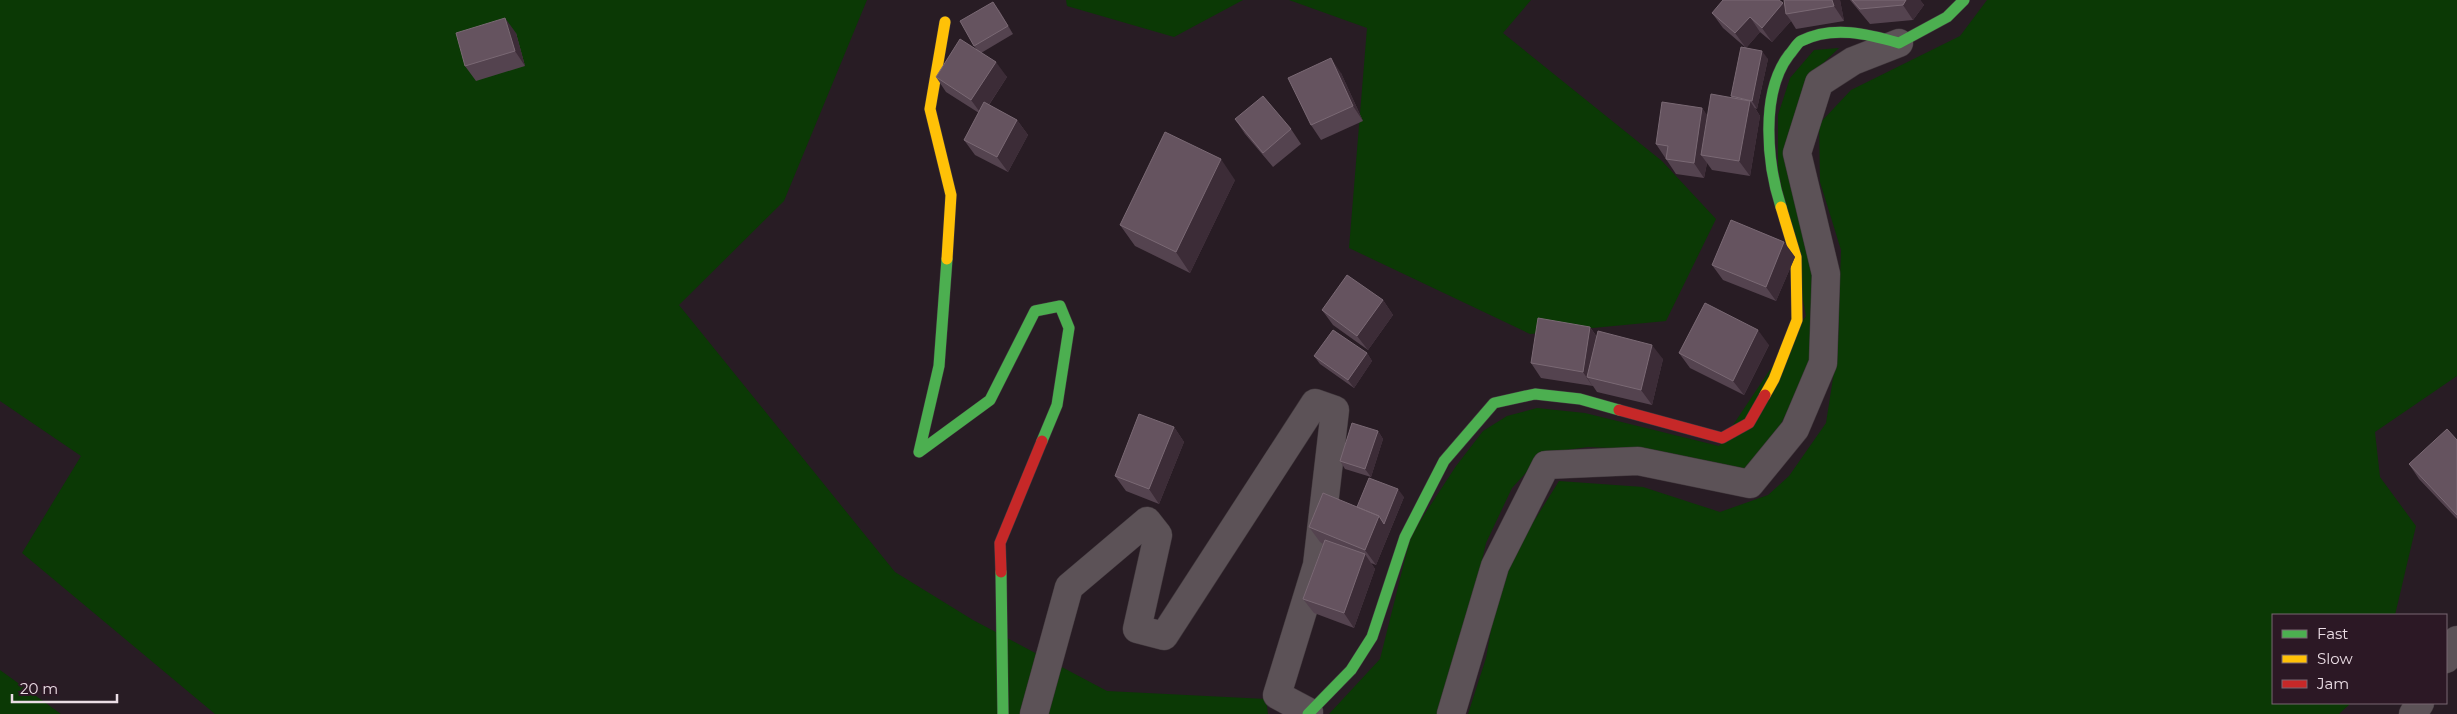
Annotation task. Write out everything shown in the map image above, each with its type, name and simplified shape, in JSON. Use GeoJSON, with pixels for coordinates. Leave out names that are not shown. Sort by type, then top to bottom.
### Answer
{"type":"FeatureCollection","features":[{"type":"Feature","properties":{"kind":"street"},"geometry":{"type":"LineString","coordinates":[[1451,714],[1495,566],[1546,466],[1638,461],[1750,484],[1795,429],[1823,363],[1826,274],[1797,153],[1819,83],[1853,61],[1900,43],[1947,17],[1964,0]]}},
{"type":"Feature","properties":{"kind":"street"},"geometry":{"type":"LineString","coordinates":[[945,22],[930,109],[951,195],[939,366],[919,452],[990,400],[1035,311],[1060,306],[1069,328],[1057,405],[1000,543],[1003,714]]}},
{"type":"Feature","properties":{"kind":"street"},"geometry":{"type":"LineString","coordinates":[[1034,714],[1069,587],[1147,521],[1158,536],[1137,628],[1164,636],[1315,403],[1335,410],[1317,565],[1276,694],[1309,713],[1351,670],[1372,637],[1404,537],[1444,461],[1494,403],[1535,394],[1580,399],[1722,438],[1749,423],[1774,379],[1797,320],[1796,257],[1772,179],[1769,112],[1780,67],[1800,41],[1832,32],[1863,33],[1900,43]]}},
{"type":"Feature","properties":{"kind":"street"},"geometry":{"type":"LineString","coordinates":[[2447,657],[2457,640]]}},
{"type":"Feature","properties":{"kind":"green space"},"geometry":{"type":"Polygon","coordinates":[[[0,0],[867,0],[784,201],[679,305],[895,572],[973,620],[1107,691],[1266,699],[1268,714],[215,714],[22,553],[81,456],[0,401],[0,0]]]}},
{"type":"Feature","properties":{"kind":"green space"},"geometry":{"type":"Polygon","coordinates":[[[1066,0],[1243,0],[1174,37],[1067,6],[1066,0]]]}},
{"type":"Feature","properties":{"kind":"green space"},"geometry":{"type":"Polygon","coordinates":[[[1289,0],[1531,0],[1503,33],[1662,161],[1716,219],[1666,321],[1530,334],[1349,248],[1367,28],[1289,0]]]}},
{"type":"Feature","properties":{"kind":"green space"},"geometry":{"type":"Polygon","coordinates":[[[1987,0],[2457,0],[2457,376],[2375,432],[2380,477],[2416,526],[2395,614],[2272,614],[2272,704],[2350,704],[2339,714],[1468,714],[1486,658],[1501,574],[1559,481],[1643,487],[1720,512],[1768,495],[1789,476],[1826,423],[1838,346],[1841,250],[1820,182],[1819,124],[1851,90],[1960,36],[1987,0]]]}},
{"type":"Feature","properties":{"kind":"green space"},"geometry":{"type":"Polygon","coordinates":[[[1839,48],[1813,73],[1802,100],[1816,264],[1819,329],[1808,369],[1773,440],[1760,459],[1739,471],[1638,449],[1588,447],[1544,453],[1512,488],[1486,543],[1447,714],[1329,714],[1380,659],[1411,535],[1456,466],[1483,431],[1507,416],[1537,408],[1585,413],[1719,446],[1806,316],[1778,168],[1778,115],[1790,78],[1814,50],[1839,48]]]}},
{"type":"Feature","properties":{"kind":"green space"},"geometry":{"type":"Polygon","coordinates":[[[0,670],[61,714],[0,714],[0,670]]]}},
{"type":"Feature","properties":{"kind":"building"},"geometry":{"type":"Polygon","coordinates":[[[1723,0],[1779,0],[1783,3],[1762,28],[1750,17],[1735,33],[1712,13],[1723,0]]]}},
{"type":"Feature","properties":{"kind":"building"},"geometry":{"type":"Polygon","coordinates":[[[1784,0],[1832,0],[1834,6],[1786,14],[1784,0]]]}},
{"type":"Feature","properties":{"kind":"building"},"geometry":{"type":"Polygon","coordinates":[[[1852,0],[1906,0],[1903,5],[1860,9],[1852,0]]]}},
{"type":"Feature","properties":{"kind":"building"},"geometry":{"type":"Polygon","coordinates":[[[993,2],[1008,26],[974,46],[960,21],[993,2]]]}},
{"type":"Feature","properties":{"kind":"building"},"geometry":{"type":"Polygon","coordinates":[[[505,18],[515,51],[465,66],[456,33],[505,18]]]}},
{"type":"Feature","properties":{"kind":"building"},"geometry":{"type":"Polygon","coordinates":[[[960,39],[996,62],[971,100],[936,77],[960,39]]]}},
{"type":"Feature","properties":{"kind":"building"},"geometry":{"type":"Polygon","coordinates":[[[1741,47],[1762,51],[1752,101],[1731,96],[1741,47]]]}},
{"type":"Feature","properties":{"kind":"building"},"geometry":{"type":"Polygon","coordinates":[[[1331,58],[1353,106],[1311,125],[1288,78],[1331,58]]]}},
{"type":"Feature","properties":{"kind":"building"},"geometry":{"type":"Polygon","coordinates":[[[1711,94],[1750,101],[1739,161],[1701,155],[1711,94]]]}},
{"type":"Feature","properties":{"kind":"building"},"geometry":{"type":"Polygon","coordinates":[[[1263,96],[1291,129],[1263,153],[1235,119],[1263,96]]]}},
{"type":"Feature","properties":{"kind":"building"},"geometry":{"type":"Polygon","coordinates":[[[984,102],[1017,120],[997,157],[964,140],[984,102]]]}},
{"type":"Feature","properties":{"kind":"building"},"geometry":{"type":"Polygon","coordinates":[[[1662,102],[1702,108],[1694,163],[1666,159],[1668,146],[1656,144],[1662,102]]]}},
{"type":"Feature","properties":{"kind":"building"},"geometry":{"type":"Polygon","coordinates":[[[1165,132],[1221,159],[1176,252],[1120,225],[1165,132]]]}},
{"type":"Feature","properties":{"kind":"building"},"geometry":{"type":"Polygon","coordinates":[[[1731,220],[1784,242],[1766,287],[1712,265],[1731,220]]]}},
{"type":"Feature","properties":{"kind":"building"},"geometry":{"type":"Polygon","coordinates":[[[1347,275],[1383,300],[1357,336],[1322,310],[1347,275]]]}},
{"type":"Feature","properties":{"kind":"building"},"geometry":{"type":"Polygon","coordinates":[[[1705,303],[1758,330],[1733,381],[1679,353],[1705,303]]]}},
{"type":"Feature","properties":{"kind":"building"},"geometry":{"type":"Polygon","coordinates":[[[1538,318],[1590,327],[1583,372],[1531,363],[1538,318]]]}},
{"type":"Feature","properties":{"kind":"building"},"geometry":{"type":"Polygon","coordinates":[[[1333,330],[1367,353],[1348,380],[1314,356],[1333,330]]]}},
{"type":"Feature","properties":{"kind":"building"},"geometry":{"type":"Polygon","coordinates":[[[1598,331],[1652,345],[1641,390],[1587,377],[1598,331]]]}},
{"type":"Feature","properties":{"kind":"building"},"geometry":{"type":"Polygon","coordinates":[[[1139,414],[1174,427],[1149,489],[1115,476],[1139,414]]]}},
{"type":"Feature","properties":{"kind":"building"},"geometry":{"type":"Polygon","coordinates":[[[1352,423],[1378,431],[1365,469],[1340,461],[1352,423]]]}},
{"type":"Feature","properties":{"kind":"building"},"geometry":{"type":"Polygon","coordinates":[[[2447,429],[2457,440],[2457,515],[2409,464],[2447,429]]]}},
{"type":"Feature","properties":{"kind":"building"},"geometry":{"type":"Polygon","coordinates":[[[1369,478],[1398,489],[1384,524],[1379,516],[1357,507],[1369,478]]]}},
{"type":"Feature","properties":{"kind":"building"},"geometry":{"type":"Polygon","coordinates":[[[1323,493],[1379,516],[1365,550],[1309,527],[1323,493]]]}},
{"type":"Feature","properties":{"kind":"building"},"geometry":{"type":"Polygon","coordinates":[[[1325,540],[1365,554],[1344,613],[1303,599],[1325,540]]]}},
{"type":"Feature","properties":{"kind":"traffic: fast"},"geometry":{"type":"LineString","coordinates":[[1781,207],[1772,170],[1769,129],[1770,108],[1780,71],[1798,43],[1813,36],[1838,32],[1863,34],[1899,43],[1947,17],[1964,0]]}},
{"type":"Feature","properties":{"kind":"traffic: fast"},"geometry":{"type":"LineString","coordinates":[[947,259],[939,366],[919,452],[990,400],[1035,311],[1060,306],[1069,328],[1057,405],[1042,441]]}},
{"type":"Feature","properties":{"kind":"traffic: fast"},"geometry":{"type":"LineString","coordinates":[[1308,714],[1351,670],[1372,637],[1405,537],[1444,461],[1494,403],[1535,394],[1580,399],[1619,410]]}},
{"type":"Feature","properties":{"kind":"traffic: fast"},"geometry":{"type":"LineString","coordinates":[[1001,572],[1003,714]]}},
{"type":"Feature","properties":{"kind":"traffic: slow"},"geometry":{"type":"LineString","coordinates":[[945,22],[930,109],[951,195],[947,259]]}},
{"type":"Feature","properties":{"kind":"traffic: slow"},"geometry":{"type":"LineString","coordinates":[[1765,395],[1774,379],[1797,320],[1796,257],[1781,207]]}},
{"type":"Feature","properties":{"kind":"traffic: jam"},"geometry":{"type":"LineString","coordinates":[[1619,410],[1722,438],[1749,423],[1765,395]]}},
{"type":"Feature","properties":{"kind":"traffic: jam"},"geometry":{"type":"LineString","coordinates":[[1001,572],[1000,543],[1042,441]]}}]}
